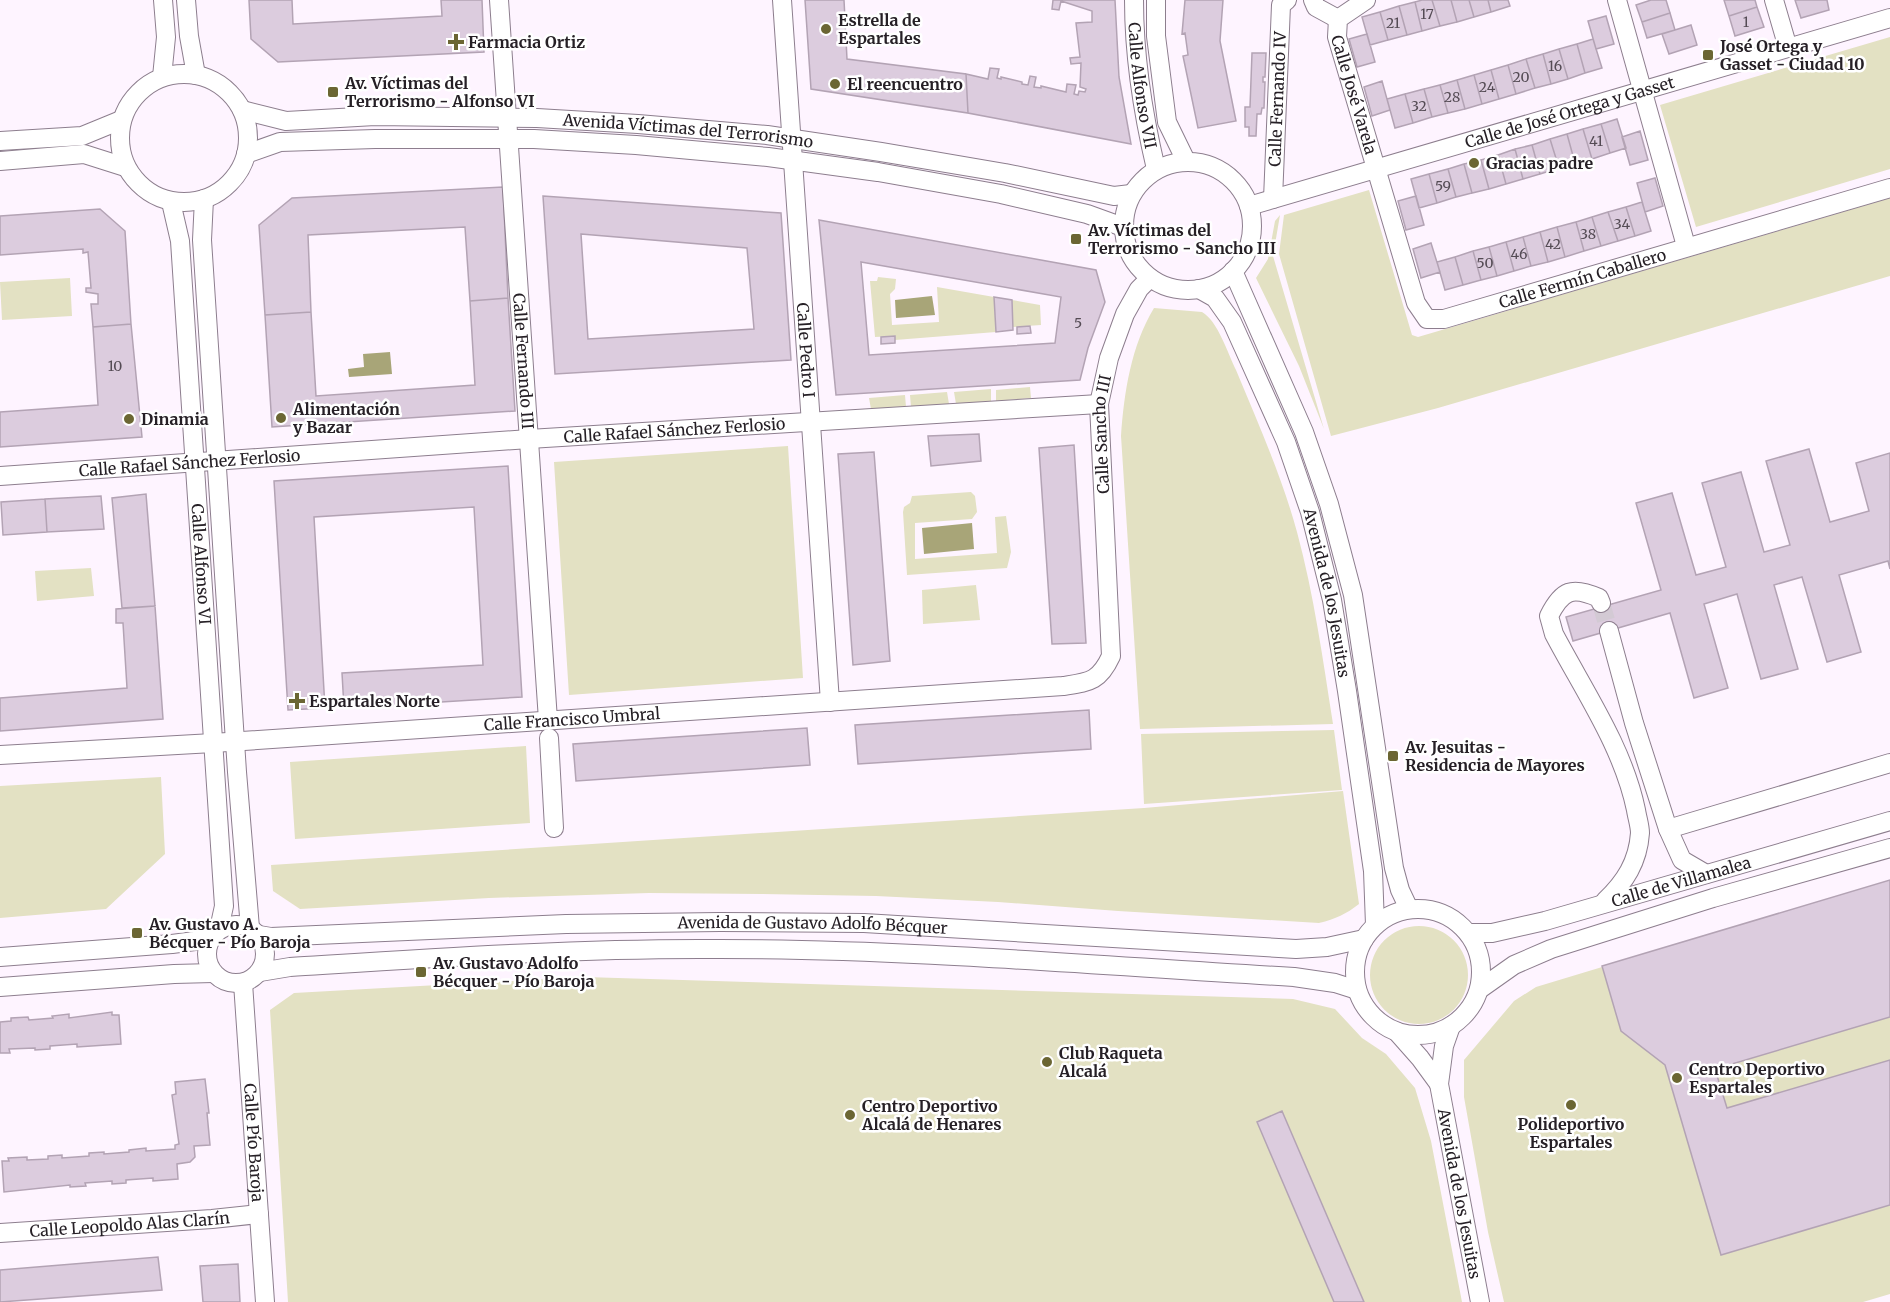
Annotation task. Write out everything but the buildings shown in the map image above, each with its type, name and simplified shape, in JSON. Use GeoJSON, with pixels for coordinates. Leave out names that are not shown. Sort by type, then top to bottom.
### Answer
{"type":"FeatureCollection","features":[{"type":"Feature","properties":{"kind":"street"},"geometry":{"type":"LineString","coordinates":[[162,77],[166,37],[163,0]]}},
{"type":"Feature","properties":{"kind":"street"},"geometry":{"type":"LineString","coordinates":[[186,0],[196,75]]}},
{"type":"Feature","properties":{"kind":"street","name":"Calle Fernando III"},"geometry":{"type":"LineString","coordinates":[[498,0],[554,828]]}},
{"type":"Feature","properties":{"kind":"street","name":"Calle Pedro I"},"geometry":{"type":"LineString","coordinates":[[782,0],[830,702]]}},
{"type":"Feature","properties":{"kind":"street","name":"Calle Alfonso VII"},"geometry":{"type":"LineString","coordinates":[[1134,0],[1134,39],[1146,126],[1156,170]]}},
{"type":"Feature","properties":{"kind":"street","name":"Calle Alfonso VII"},"geometry":{"type":"LineString","coordinates":[[1156,0],[1156,36],[1167,122],[1186,161]]}},
{"type":"Feature","properties":{"kind":"street","name":"Calle Fernando IV"},"geometry":{"type":"LineString","coordinates":[[1273,199],[1281,5],[1287,0]]}},
{"type":"Feature","properties":{"kind":"street"},"geometry":{"type":"LineString","coordinates":[[1313,0],[1316,7],[1338,19]]}},
{"type":"Feature","properties":{"kind":"street","name":"Calle José Varela"},"geometry":{"type":"LineString","coordinates":[[1366,0],[1338,19],[1337,36],[1376,169]]}},
{"type":"Feature","properties":{"kind":"street"},"geometry":{"type":"LineString","coordinates":[[1617,0],[1686,246]]}},
{"type":"Feature","properties":{"kind":"street"},"geometry":{"type":"LineString","coordinates":[[1774,0],[1788,48]]}},
{"type":"Feature","properties":{"kind":"street","name":"Calle de José Ortega y Gasset"},"geometry":{"type":"LineString","coordinates":[[1249,206],[1890,18]]}},
{"type":"Feature","properties":{"kind":"street"},"geometry":{"type":"LineString","coordinates":[[178,74],[196,75],[212,80],[228,90],[242,110],[248,132],[246,154],[238,173],[225,188],[204,199],[171,202],[156,197],[140,186],[125,167],[119,144],[121,120],[127,106],[142,88],[162,77],[178,74]]}},
{"type":"Feature","properties":{"kind":"street","name":"Avenida Víctimas del Terrorismo"},"geometry":{"type":"LineString","coordinates":[[242,110],[286,121],[375,116],[506,117],[638,124],[791,138],[1005,173],[1114,196],[1131,194]]}},
{"type":"Feature","properties":{"kind":"street"},"geometry":{"type":"LineString","coordinates":[[0,141],[82,136],[121,120]]}},
{"type":"Feature","properties":{"kind":"street","name":"Avenida Víctimas del Terrorismo"},"geometry":{"type":"LineString","coordinates":[[246,154],[280,142],[375,139],[507,139],[636,145],[792,160],[878,172],[1001,194],[1087,214],[1123,227]]}},
{"type":"Feature","properties":{"kind":"street"},"geometry":{"type":"LineString","coordinates":[[0,160],[84,154],[125,167]]}},
{"type":"Feature","properties":{"kind":"street"},"geometry":{"type":"LineString","coordinates":[[1186,161],[1207,164],[1226,174],[1241,189],[1252,219],[1249,245],[1245,256],[1233,271],[1217,283],[1199,289],[1175,289],[1150,278],[1134,262],[1126,247],[1123,227],[1125,210],[1131,194],[1142,181],[1156,170],[1186,161]]}},
{"type":"Feature","properties":{"kind":"street","name":"Calle Fermín Caballero"},"geometry":{"type":"LineString","coordinates":[[1376,169],[1416,303],[1427,319],[1444,319],[1686,246],[1890,188]]}},
{"type":"Feature","properties":{"kind":"street","name":"Calle Alfonso VI"},"geometry":{"type":"LineString","coordinates":[[204,199],[202,240],[235,741],[255,932]]}},
{"type":"Feature","properties":{"kind":"street","name":"Calle Alfonso VI"},"geometry":{"type":"LineString","coordinates":[[171,202],[180,241],[224,906],[215,934]]}},
{"type":"Feature","properties":{"kind":"street","name":"Avenida de los Jesuitas"},"geometry":{"type":"LineString","coordinates":[[1233,271],[1304,432],[1329,504],[1353,595],[1394,868],[1400,890],[1409,909]]}},
{"type":"Feature","properties":{"kind":"street","name":"Calle Sancho III"},"geometry":{"type":"LineString","coordinates":[[1112,636],[1099,404],[1109,358],[1125,314],[1139,289],[1150,278]]}},
{"type":"Feature","properties":{"kind":"street","name":"Avenida de los Jesuitas"},"geometry":{"type":"LineString","coordinates":[[1199,289],[1215,298],[1232,322],[1286,442],[1310,512],[1332,600],[1373,871],[1376,906],[1370,932]]}},
{"type":"Feature","properties":{"kind":"street","name":"Calle Rafael Sánchez Ferlosio"},"geometry":{"type":"LineString","coordinates":[[0,476],[812,420],[1099,404]]}},
{"type":"Feature","properties":{"kind":"street"},"geometry":{"type":"LineString","coordinates":[[1601,603],[1599,598],[1583,591],[1570,591],[1557,600],[1549,616],[1554,634],[1608,733],[1632,792],[1640,832],[1631,870],[1620,887],[1601,904]]}},
{"type":"Feature","properties":{"kind":"street"},"geometry":{"type":"LineString","coordinates":[[1609,631],[1634,723],[1668,828],[1682,860],[1706,874]]}},
{"type":"Feature","properties":{"kind":"street","name":"Calle Francisco Umbral"},"geometry":{"type":"LineString","coordinates":[[0,755],[235,741],[548,729],[830,702],[1063,686],[1087,682],[1103,673],[1111,656],[1112,636]]}},
{"type":"Feature","properties":{"kind":"street"},"geometry":{"type":"LineString","coordinates":[[1668,828],[1890,763]]}},
{"type":"Feature","properties":{"kind":"street","name":"Calle de Villamalea"},"geometry":{"type":"LineString","coordinates":[[1469,933],[1492,933],[1545,921],[1890,821]]}},
{"type":"Feature","properties":{"kind":"street","name":"Calle de Villamalea"},"geometry":{"type":"LineString","coordinates":[[1480,990],[1514,965],[1551,949],[1713,898],[1890,848]]}},
{"type":"Feature","properties":{"kind":"street"},"geometry":{"type":"LineString","coordinates":[[1422,908],[1440,912],[1456,920],[1469,933],[1480,953],[1482,970],[1480,990],[1470,1009],[1451,1026],[1425,1035],[1397,1032],[1380,1023],[1366,1008],[1357,990],[1355,971],[1358,951],[1370,932],[1391,914],[1409,909],[1422,908]]}},
{"type":"Feature","properties":{"kind":"street","name":"Avenida de Gustavo Adolfo Bécquer"},"geometry":{"type":"LineString","coordinates":[[255,932],[271,937],[566,924],[864,923],[1296,950],[1327,947],[1370,932]]}},
{"type":"Feature","properties":{"kind":"street"},"geometry":{"type":"LineString","coordinates":[[0,957],[172,944],[215,934],[230,925],[241,925],[255,932],[264,944],[266,953],[260,972],[243,983],[231,983],[213,974],[206,957],[215,934]]}},
{"type":"Feature","properties":{"kind":"street","name":"Avenida de Gustavo Adolfo Bécquer"},"geometry":{"type":"LineString","coordinates":[[260,972],[290,967],[584,949],[848,951],[1294,977],[1335,983],[1357,990]]}},
{"type":"Feature","properties":{"kind":"street"},"geometry":{"type":"LineString","coordinates":[[0,987],[174,974],[213,974]]}},
{"type":"Feature","properties":{"kind":"street","name":"Calle Pío Baroja"},"geometry":{"type":"LineString","coordinates":[[243,983],[265,1302]]}},
{"type":"Feature","properties":{"kind":"street","name":"Avenida de los Jesuitas"},"geometry":{"type":"LineString","coordinates":[[1451,1026],[1444,1046],[1439,1084],[1480,1302]]}},
{"type":"Feature","properties":{"kind":"street","name":"Avenida de los Jesuitas"},"geometry":{"type":"LineString","coordinates":[[1397,1032],[1439,1084]]}},
{"type":"Feature","properties":{"kind":"street","name":"Calle Leopoldo Alas Clarín"},"geometry":{"type":"LineString","coordinates":[[0,1233],[259,1214]]}},
{"type":"Feature","properties":{"kind":"shaded area"},"geometry":{"type":"Polygon","coordinates":[[[1890,37],[1890,169],[1696,227],[1660,105],[1890,37]]]}},
{"type":"Feature","properties":{"kind":"shaded area"},"geometry":{"type":"Polygon","coordinates":[[[1369,190],[1412,335],[1418,337],[1890,198],[1890,276],[1438,408],[1331,436],[1279,254],[1284,215],[1369,190]]]}},
{"type":"Feature","properties":{"kind":"shaded area"},"geometry":{"type":"Polygon","coordinates":[[[1280,215],[1273,256],[1324,429],[1299,366],[1256,278],[1268,259],[1275,221],[1280,215]]]}},
{"type":"Feature","properties":{"kind":"shaded area"},"geometry":{"type":"Polygon","coordinates":[[[878,277],[896,279],[895,289],[890,294],[892,325],[939,322],[937,287],[994,297],[996,332],[895,340],[895,336],[875,337],[870,281],[877,281],[878,277]]]}},
{"type":"Feature","properties":{"kind":"shaded area"},"geometry":{"type":"Polygon","coordinates":[[[70,278],[72,316],[2,320],[0,282],[70,278]]]}},
{"type":"Feature","properties":{"kind":"shaded area"},"geometry":{"type":"Polygon","coordinates":[[[932,296],[935,315],[896,318],[895,300],[932,296]]]}},
{"type":"Feature","properties":{"kind":"shaded area"},"geometry":{"type":"Polygon","coordinates":[[[1012,300],[1040,305],[1041,325],[1013,327],[1012,300]]]}},
{"type":"Feature","properties":{"kind":"shaded area"},"geometry":{"type":"Polygon","coordinates":[[[1154,308],[1202,312],[1208,316],[1218,330],[1236,370],[1277,471],[1297,532],[1322,652],[1333,724],[1140,729],[1121,436],[1124,403],[1134,354],[1154,308]]]}},
{"type":"Feature","properties":{"kind":"shaded area"},"geometry":{"type":"Polygon","coordinates":[[[390,352],[392,374],[349,377],[348,369],[364,367],[363,354],[390,352]]]}},
{"type":"Feature","properties":{"kind":"shaded area"},"geometry":{"type":"Polygon","coordinates":[[[1030,387],[1031,398],[996,401],[996,390],[1030,387]]]}},
{"type":"Feature","properties":{"kind":"shaded area"},"geometry":{"type":"Polygon","coordinates":[[[991,389],[991,401],[956,404],[954,392],[991,389]]]}},
{"type":"Feature","properties":{"kind":"shaded area"},"geometry":{"type":"Polygon","coordinates":[[[947,392],[949,404],[911,407],[910,395],[947,392]]]}},
{"type":"Feature","properties":{"kind":"shaded area"},"geometry":{"type":"Polygon","coordinates":[[[905,395],[906,407],[871,409],[869,398],[905,395]]]}},
{"type":"Feature","properties":{"kind":"shaded area"},"geometry":{"type":"Polygon","coordinates":[[[788,446],[803,678],[569,695],[554,462],[788,446]]]}},
{"type":"Feature","properties":{"kind":"shaded area"},"geometry":{"type":"Polygon","coordinates":[[[971,492],[975,496],[977,512],[972,519],[915,523],[915,559],[997,553],[995,517],[1006,516],[1011,552],[1007,568],[907,575],[903,512],[912,496],[971,492]]]}},
{"type":"Feature","properties":{"kind":"shaded area"},"geometry":{"type":"Polygon","coordinates":[[[972,523],[974,549],[924,554],[922,528],[972,523]]]}},
{"type":"Feature","properties":{"kind":"shaded area"},"geometry":{"type":"Polygon","coordinates":[[[91,568],[94,596],[37,601],[35,571],[91,568]]]}},
{"type":"Feature","properties":{"kind":"shaded area"},"geometry":{"type":"Polygon","coordinates":[[[976,585],[980,620],[923,624],[922,590],[976,585]]]}},
{"type":"Feature","properties":{"kind":"shaded area"},"geometry":{"type":"Polygon","coordinates":[[[1334,730],[1342,790],[1144,804],[1141,734],[1334,730]]]}},
{"type":"Feature","properties":{"kind":"shaded area"},"geometry":{"type":"Polygon","coordinates":[[[526,746],[530,823],[295,839],[290,762],[526,746]]]}},
{"type":"Feature","properties":{"kind":"shaded area"},"geometry":{"type":"Polygon","coordinates":[[[161,777],[165,854],[106,909],[0,918],[0,786],[161,777]]]}},
{"type":"Feature","properties":{"kind":"shaded area"},"geometry":{"type":"Polygon","coordinates":[[[1343,791],[1359,904],[1340,916],[1319,923],[998,902],[876,896],[762,894],[649,893],[489,898],[300,909],[273,891],[271,865],[1144,808],[1343,791]]]}},
{"type":"Feature","properties":{"kind":"shaded area","name":"Centro Deportivo Espartales"},"geometry":{"type":"Polygon","coordinates":[[[1890,880],[1890,1294],[1863,1302],[1504,1302],[1488,1232],[1464,1097],[1464,1060],[1514,1001],[1536,987],[1890,880]]]}},
{"type":"Feature","properties":{"kind":"shaded area"},"geometry":{"type":"Polygon","coordinates":[[[1409,926],[1429,926],[1454,940],[1465,956],[1468,975],[1465,994],[1454,1010],[1429,1024],[1409,1024],[1392,1016],[1378,1002],[1370,985],[1370,965],[1378,948],[1392,934],[1409,926]]]}},
{"type":"Feature","properties":{"kind":"shaded area","name":"Centro Deportivo Alcalá de Henares"},"geometry":{"type":"Polygon","coordinates":[[[585,977],[1293,999],[1335,1009],[1362,1038],[1386,1054],[1415,1088],[1431,1141],[1462,1302],[288,1302],[270,1010],[294,993],[585,977]]]}},
{"type":"Feature","properties":{"kind":"tunnel"},"geometry":{"type":"LineString","coordinates":[[1601,603],[1609,631]]}},
{"type":"Feature","properties":{"kind":"place","name":"Estrella de Espartales"},"geometry":{"type":"Point","coordinates":[826,29]}},
{"type":"Feature","properties":{"kind":"place","name":"Farmacia Ortiz"},"geometry":{"type":"Point","coordinates":[456,42]}},
{"type":"Feature","properties":{"kind":"place","name":"José Ortega y Gasset - Ciudad 10"},"geometry":{"type":"Point","coordinates":[1708,55]}},
{"type":"Feature","properties":{"kind":"place","name":"El reencuentro"},"geometry":{"type":"Point","coordinates":[835,84]}},
{"type":"Feature","properties":{"kind":"place","name":"Av. Víctimas del Terrorismo - Alfonso VI"},"geometry":{"type":"Point","coordinates":[333,92]}},
{"type":"Feature","properties":{"kind":"place","name":"Gracias padre"},"geometry":{"type":"Point","coordinates":[1474,163]}},
{"type":"Feature","properties":{"kind":"place","name":"Av. Víctimas del Terrorismo - Sancho III"},"geometry":{"type":"Point","coordinates":[1076,239]}},
{"type":"Feature","properties":{"kind":"place","name":"Alimentación y Bazar"},"geometry":{"type":"Point","coordinates":[281,418]}},
{"type":"Feature","properties":{"kind":"place","name":"Dinamia"},"geometry":{"type":"Point","coordinates":[129,419]}},
{"type":"Feature","properties":{"kind":"place","name":"Espartales Norte"},"geometry":{"type":"Point","coordinates":[297,701]}},
{"type":"Feature","properties":{"kind":"place","name":"Av. Jesuitas - Residencia de Mayores"},"geometry":{"type":"Point","coordinates":[1393,756]}},
{"type":"Feature","properties":{"kind":"place","name":"Av. Gustavo A. Bécquer - Pío Baroja"},"geometry":{"type":"Point","coordinates":[137,933]}},
{"type":"Feature","properties":{"kind":"place","name":"Av. Gustavo Adolfo Bécquer - Pío Baroja"},"geometry":{"type":"Point","coordinates":[421,972]}},
{"type":"Feature","properties":{"kind":"place","name":"Club Raqueta Alcalá"},"geometry":{"type":"Point","coordinates":[1047,1062]}},
{"type":"Feature","properties":{"kind":"place","name":"Centro Deportivo Espartales"},"geometry":{"type":"Point","coordinates":[1677,1078]}},
{"type":"Feature","properties":{"kind":"place","name":"Polideportivo Espartales"},"geometry":{"type":"Point","coordinates":[1571,1105]}},
{"type":"Feature","properties":{"kind":"place","name":"Centro Deportivo Alcalá de Henares"},"geometry":{"type":"Point","coordinates":[850,1115]}}]}
